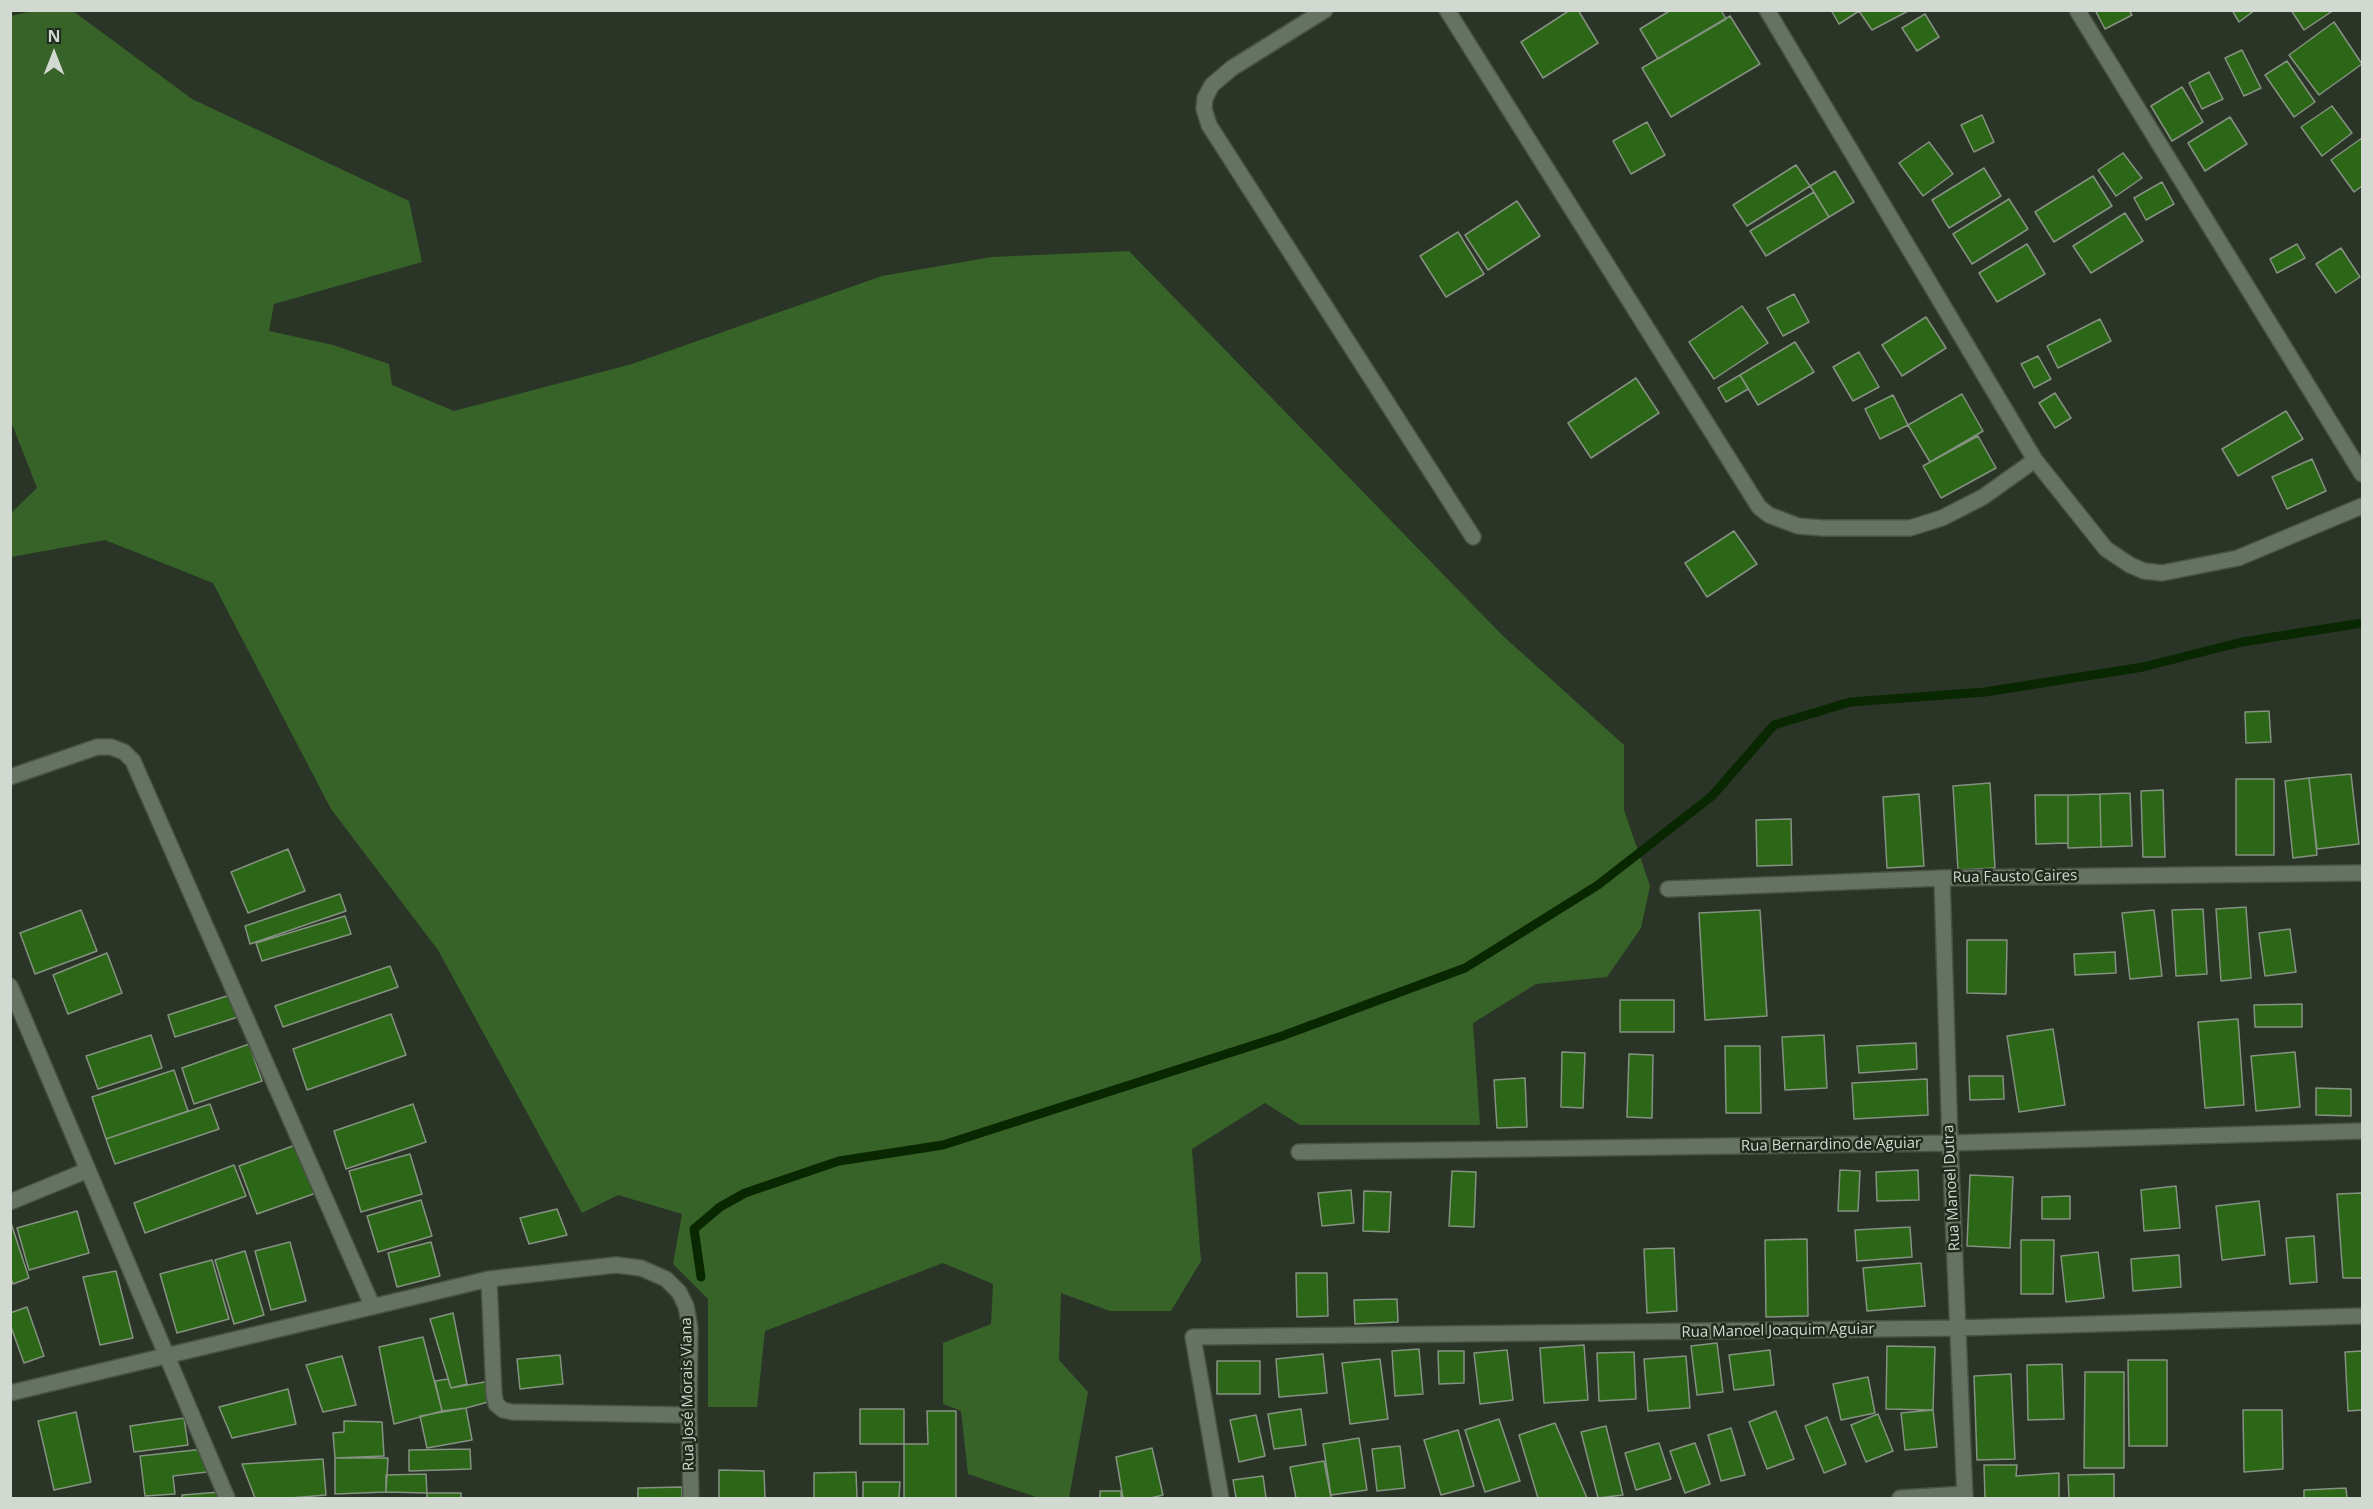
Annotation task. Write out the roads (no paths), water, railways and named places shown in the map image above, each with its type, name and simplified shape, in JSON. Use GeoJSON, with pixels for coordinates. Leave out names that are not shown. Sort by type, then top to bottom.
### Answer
{"type":"FeatureCollection","features":[{"type":"Feature","properties":{"kind":"street"},"geometry":{"type":"LineString","coordinates":[[1325,10],[1232,68],[1212,85],[1205,98],[1204,109],[1209,126],[1473,537]]}},
{"type":"Feature","properties":{"kind":"street"},"geometry":{"type":"LineString","coordinates":[[1447,10],[1759,507],[1769,515],[1798,525],[1823,528],[1910,528],[1942,518],[1983,497],[2035,460]]}},
{"type":"Feature","properties":{"kind":"street"},"geometry":{"type":"LineString","coordinates":[[1767,10],[2035,460],[2106,549],[2130,565],[2144,571],[2163,573],[2238,558],[2362,506]]}},
{"type":"Feature","properties":{"kind":"street"},"geometry":{"type":"LineString","coordinates":[[2077,10],[2362,474]]}},
{"type":"Feature","properties":{"kind":"street"},"geometry":{"type":"LineString","coordinates":[[10,777],[97,747],[117,749],[133,761],[372,1305]]}},
{"type":"Feature","properties":{"kind":"street","name":"Rua Fausto Caires"},"geometry":{"type":"LineString","coordinates":[[1668,889],[1942,878],[2362,873]]}},
{"type":"Feature","properties":{"kind":"street","name":"Rua Manoel Dutra"},"geometry":{"type":"LineString","coordinates":[[1942,878],[1950,1143],[1965,1496]]}},
{"type":"Feature","properties":{"kind":"street"},"geometry":{"type":"LineString","coordinates":[[12,996],[227,1498]]}},
{"type":"Feature","properties":{"kind":"street","name":"Rua Bernardino de Aguiar"},"geometry":{"type":"LineString","coordinates":[[1299,1152],[1950,1143],[2362,1131]]}},
{"type":"Feature","properties":{"kind":"street"},"geometry":{"type":"LineString","coordinates":[[10,1202],[88,1170]]}},
{"type":"Feature","properties":{"kind":"street","name":"Rua José Morais Viana"},"geometry":{"type":"LineString","coordinates":[[489,1279],[616,1265],[641,1268],[666,1279],[679,1292],[686,1306],[690,1328],[691,1498]]}},
{"type":"Feature","properties":{"kind":"street"},"geometry":{"type":"LineString","coordinates":[[10,1393],[489,1279],[494,1395],[496,1404],[503,1410],[689,1415]]}},
{"type":"Feature","properties":{"kind":"street","name":"Rua Manoel Joaquim Aguiar"},"geometry":{"type":"LineString","coordinates":[[1221,1498],[1193,1337],[1959,1329],[2362,1316]]}},
{"type":"Feature","properties":{"kind":"street"},"geometry":{"type":"LineString","coordinates":[[1900,1498],[1965,1496]]}},
{"type":"Feature","properties":{"kind":"waterway"},"geometry":{"type":"LineString","coordinates":[[701,1277],[694,1229],[720,1207],[745,1193],[839,1161],[943,1145],[1282,1036],[1465,968],[1598,885],[1712,796],[1774,725],[1850,702],[1985,692],[2143,667],[2242,642],[2362,623]]}}]}
